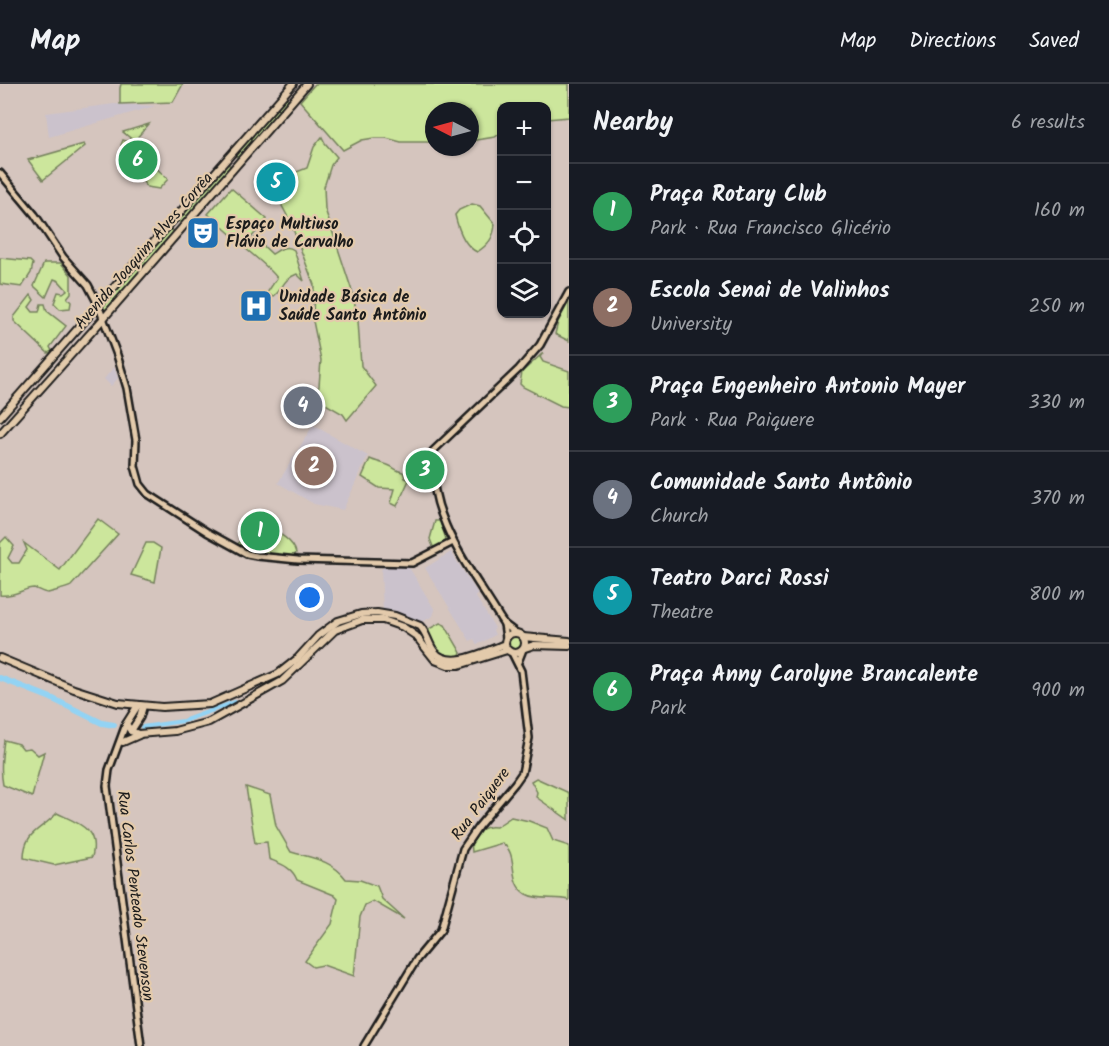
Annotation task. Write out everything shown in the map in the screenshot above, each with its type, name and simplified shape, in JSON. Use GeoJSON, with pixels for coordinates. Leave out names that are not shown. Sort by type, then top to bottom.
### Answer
{"type":"FeatureCollection","features":[{"type":"Feature","properties":{"kind":"main road","name":"Avenida Joaquim Alves Corrêa"},"geometry":{"type":"LineString","coordinates":[[0,417],[293,84]]}},
{"type":"Feature","properties":{"kind":"main road","name":"Avenida Joaquim Alves Corrêa"},"geometry":{"type":"LineString","coordinates":[[0,434],[3,427],[103,319],[307,84]]}},
{"type":"Feature","properties":{"kind":"main road"},"geometry":{"type":"LineString","coordinates":[[21,393],[31,399]]}},
{"type":"Feature","properties":{"kind":"main road"},"geometry":{"type":"LineString","coordinates":[[0,658],[74,689],[140,704],[169,707],[210,704],[252,687],[290,666],[338,621],[361,614],[377,613],[394,616],[420,626],[433,650],[448,660],[508,646],[523,650],[534,645],[569,646]]}},
{"type":"Feature","properties":{"kind":"main road"},"geometry":{"type":"LineString","coordinates":[[123,742],[142,734],[194,727],[228,712],[282,681],[327,636],[349,624],[362,620],[383,620],[421,635],[424,632]]}},
{"type":"Feature","properties":{"kind":"main road"},"geometry":{"type":"LineString","coordinates":[[411,632],[435,660],[448,665],[459,665],[508,646],[516,633],[524,637],[569,641]]}},
{"type":"Feature","properties":{"kind":"main road"},"geometry":{"type":"LineString","coordinates":[[523,650],[526,644],[524,637]]}},
{"type":"Feature","properties":{"kind":"main road","name":"Rua Carlos Penteado Stevenson"},"geometry":{"type":"LineString","coordinates":[[126,724],[140,704]]}},
{"type":"Feature","properties":{"kind":"main road","name":"Rua Carlos Penteado Stevenson"},"geometry":{"type":"LineString","coordinates":[[131,731],[140,717],[140,704]]}},
{"type":"Feature","properties":{"kind":"main road"},"geometry":{"type":"LineString","coordinates":[[126,724],[131,731],[142,734]]}},
{"type":"Feature","properties":{"kind":"street"},"geometry":{"type":"LineString","coordinates":[[0,173],[35,215],[63,257],[88,285],[92,293],[127,388],[136,440],[135,466],[140,484],[148,494],[207,532],[247,554],[257,556],[298,560],[412,563],[453,542]]}},
{"type":"Feature","properties":{"kind":"street","name":"Rua Paiquere"},"geometry":{"type":"LineString","coordinates":[[516,633],[504,624],[453,542],[439,509],[432,471],[433,451],[519,369],[540,345],[569,292]]}},
{"type":"Feature","properties":{"kind":"street"},"geometry":{"type":"LineString","coordinates":[[92,293],[104,299]]}},
{"type":"Feature","properties":{"kind":"street","name":"Rua Paiquere"},"geometry":{"type":"LineString","coordinates":[[364,1046],[417,959],[441,930],[463,849],[473,832],[522,773],[529,738],[523,686],[518,662],[508,646],[504,624]]}},
{"type":"Feature","properties":{"kind":"street"},"geometry":{"type":"LineString","coordinates":[[518,662],[523,650]]}},
{"type":"Feature","properties":{"kind":"street","name":"Rua Carlos Penteado Stevenson"},"geometry":{"type":"LineString","coordinates":[[126,724],[108,776],[107,786],[141,1046]]}},
{"type":"Feature","properties":{"kind":"street","name":"Rua Carlos Penteado Stevenson"},"geometry":{"type":"LineString","coordinates":[[116,752],[131,731]]}},
{"type":"Feature","properties":{"kind":"shaded area"},"geometry":{"type":"Polygon","coordinates":[[[114,104],[155,106],[49,137],[46,113],[114,104]]]}},
{"type":"Feature","properties":{"kind":"shaded area"},"geometry":{"type":"Polygon","coordinates":[[[114,367],[118,378],[111,386],[104,379],[114,367]]]}},
{"type":"Feature","properties":{"kind":"shaded area"},"geometry":{"type":"Polygon","coordinates":[[[313,425],[368,456],[343,510],[314,504],[278,483],[313,425]]]}},
{"type":"Feature","properties":{"kind":"shaded area"},"geometry":{"type":"Polygon","coordinates":[[[451,552],[478,594],[476,597],[495,628],[493,630],[495,635],[477,645],[474,639],[470,641],[425,568],[451,552]]]}},
{"type":"Feature","properties":{"kind":"shaded area"},"geometry":{"type":"Polygon","coordinates":[[[406,566],[435,610],[433,616],[422,622],[383,610],[381,570],[384,567],[406,566]]]}},
{"type":"Feature","properties":{"kind":"green space"},"geometry":{"type":"Polygon","coordinates":[[[121,84],[183,84],[173,102],[120,104],[121,84]]]}},
{"type":"Feature","properties":{"kind":"green space"},"geometry":{"type":"Polygon","coordinates":[[[315,84],[569,84],[569,117],[551,119],[551,102],[497,102],[497,136],[479,140],[479,102],[425,102],[425,142],[401,142],[374,138],[362,140],[343,150],[300,101],[315,84]]]}},
{"type":"Feature","properties":{"kind":"green space"},"geometry":{"type":"Polygon","coordinates":[[[285,98],[289,102],[239,159],[235,155],[285,98]]]}},
{"type":"Feature","properties":{"kind":"green space"},"geometry":{"type":"Polygon","coordinates":[[[149,124],[134,141],[123,132],[149,124]]]}},
{"type":"Feature","properties":{"kind":"green space"},"geometry":{"type":"Polygon","coordinates":[[[322,137],[337,157],[331,165],[324,187],[325,209],[353,294],[358,321],[361,366],[376,386],[347,420],[343,414],[315,398],[319,386],[321,360],[313,321],[314,285],[290,221],[281,204],[294,173],[307,168],[314,147],[322,137]]]}},
{"type":"Feature","properties":{"kind":"green space"},"geometry":{"type":"Polygon","coordinates":[[[123,140],[168,179],[159,189],[147,187],[130,165],[121,145],[123,140]]]}},
{"type":"Feature","properties":{"kind":"green space"},"geometry":{"type":"Polygon","coordinates":[[[84,144],[85,146],[43,180],[28,160],[84,144]]]}},
{"type":"Feature","properties":{"kind":"green space"},"geometry":{"type":"Polygon","coordinates":[[[228,163],[231,168],[182,225],[179,218],[228,163]]]}},
{"type":"Feature","properties":{"kind":"green space"},"geometry":{"type":"Polygon","coordinates":[[[231,188],[267,219],[244,246],[208,214],[231,188]]]}},
{"type":"Feature","properties":{"kind":"green space"},"geometry":{"type":"Polygon","coordinates":[[[472,204],[480,206],[495,224],[490,241],[477,252],[465,241],[455,215],[459,210],[472,204]]]}},
{"type":"Feature","properties":{"kind":"green space"},"geometry":{"type":"Polygon","coordinates":[[[170,229],[175,232],[107,311],[104,311],[102,307],[170,229]]]}},
{"type":"Feature","properties":{"kind":"green space"},"geometry":{"type":"Polygon","coordinates":[[[255,238],[272,254],[285,248],[294,250],[304,281],[297,274],[288,279],[273,297],[267,293],[277,278],[245,248],[255,238]]]}},
{"type":"Feature","properties":{"kind":"green space"},"geometry":{"type":"Polygon","coordinates":[[[0,258],[30,261],[33,264],[31,273],[22,287],[0,284],[0,258]]]}},
{"type":"Feature","properties":{"kind":"green space"},"geometry":{"type":"Polygon","coordinates":[[[44,263],[61,263],[71,275],[71,293],[67,298],[71,302],[70,308],[60,309],[54,303],[58,292],[63,293],[67,290],[59,281],[54,279],[46,297],[34,286],[44,263]]]}},
{"type":"Feature","properties":{"kind":"green space"},"geometry":{"type":"Polygon","coordinates":[[[31,295],[34,300],[29,307],[33,312],[39,312],[41,304],[45,304],[47,311],[66,326],[50,347],[52,351],[48,353],[14,321],[14,317],[31,295]]]}},
{"type":"Feature","properties":{"kind":"green space"},"geometry":{"type":"Polygon","coordinates":[[[569,301],[569,341],[555,334],[558,322],[569,301]]]}},
{"type":"Feature","properties":{"kind":"green space"},"geometry":{"type":"Polygon","coordinates":[[[543,353],[540,357],[543,362],[569,371],[569,407],[561,406],[520,384],[522,372],[543,353]]]}},
{"type":"Feature","properties":{"kind":"green space"},"geometry":{"type":"Polygon","coordinates":[[[370,459],[403,472],[405,478],[409,480],[397,506],[391,503],[395,489],[379,488],[362,477],[370,459]]]}},
{"type":"Feature","properties":{"kind":"green space"},"geometry":{"type":"Polygon","coordinates":[[[98,519],[118,534],[71,586],[48,593],[34,588],[11,595],[0,595],[0,543],[6,537],[14,546],[8,558],[12,563],[19,563],[27,550],[24,543],[60,570],[98,519]]]}},
{"type":"Feature","properties":{"kind":"green space"},"geometry":{"type":"Polygon","coordinates":[[[253,521],[257,521],[286,538],[296,553],[293,557],[263,555],[239,548],[238,544],[253,521]]]}},
{"type":"Feature","properties":{"kind":"green space"},"geometry":{"type":"Polygon","coordinates":[[[435,521],[440,521],[447,542],[434,549],[430,539],[435,521]]]}},
{"type":"Feature","properties":{"kind":"green space"},"geometry":{"type":"Polygon","coordinates":[[[146,543],[153,543],[161,548],[155,582],[131,575],[146,543]]]}},
{"type":"Feature","properties":{"kind":"green space"},"geometry":{"type":"Polygon","coordinates":[[[440,623],[445,625],[459,649],[461,653],[458,657],[446,656],[438,652],[433,644],[428,634],[429,629],[440,623]]]}},
{"type":"Feature","properties":{"kind":"green space"},"geometry":{"type":"Polygon","coordinates":[[[515,635],[523,643],[515,651],[507,643],[515,635]]]}},
{"type":"Feature","properties":{"kind":"green space"},"geometry":{"type":"Polygon","coordinates":[[[4,740],[19,744],[23,749],[30,748],[38,755],[44,752],[32,797],[3,785],[1,768],[4,740]]]}},
{"type":"Feature","properties":{"kind":"green space"},"geometry":{"type":"Polygon","coordinates":[[[536,778],[569,793],[569,820],[536,797],[537,792],[531,781],[536,778]]]}},
{"type":"Feature","properties":{"kind":"green space"},"geometry":{"type":"Polygon","coordinates":[[[246,787],[270,795],[276,826],[291,852],[328,864],[346,879],[360,880],[377,886],[382,899],[404,919],[373,901],[365,905],[360,917],[354,976],[323,965],[313,967],[305,961],[332,924],[338,899],[334,895],[297,880],[289,869],[269,859],[267,842],[255,843],[246,787]]]}},
{"type":"Feature","properties":{"kind":"green space"},"geometry":{"type":"Polygon","coordinates":[[[57,813],[80,824],[90,834],[93,840],[92,857],[54,865],[24,858],[30,836],[57,813]]]}},
{"type":"Feature","properties":{"kind":"green space"},"geometry":{"type":"Polygon","coordinates":[[[511,817],[547,828],[553,841],[569,846],[569,900],[531,896],[520,889],[516,883],[511,854],[502,843],[472,852],[471,840],[479,831],[488,827],[496,827],[511,817]]]}},
{"type":"Feature","properties":{"kind":"waterway"},"geometry":{"type":"LineString","coordinates":[[0,678],[51,698],[102,723],[114,725]]}},
{"type":"Feature","properties":{"kind":"waterway"},"geometry":{"type":"LineString","coordinates":[[142,727],[183,721],[235,702]]}},
{"type":"Feature","properties":{"kind":"place","name":"Praça Anny Carolyne Brancalente"},"geometry":{"type":"Point","coordinates":[138,160]}},
{"type":"Feature","properties":{"kind":"place","name":"Teatro Darci Rossi"},"geometry":{"type":"Point","coordinates":[276,182]}},
{"type":"Feature","properties":{"kind":"place","name":"Espaço Multiuso Flávio de Carvalho"},"geometry":{"type":"Point","coordinates":[203,233]}},
{"type":"Feature","properties":{"kind":"place","name":"Unidade Básica de Saúde Santo Antônio"},"geometry":{"type":"Point","coordinates":[256,306]}},
{"type":"Feature","properties":{"kind":"place","name":"Comunidade Santo Antônio"},"geometry":{"type":"Point","coordinates":[303,406]}},
{"type":"Feature","properties":{"kind":"place","name":"Escola Senai de Valinhos"},"geometry":{"type":"Point","coordinates":[314,466]}},
{"type":"Feature","properties":{"kind":"place","name":"Praça Engenheiro Antonio Mayer"},"geometry":{"type":"Point","coordinates":[425,470]}},
{"type":"Feature","properties":{"kind":"place","name":"Praça Rotary Club"},"geometry":{"type":"Point","coordinates":[260,531]}}]}
